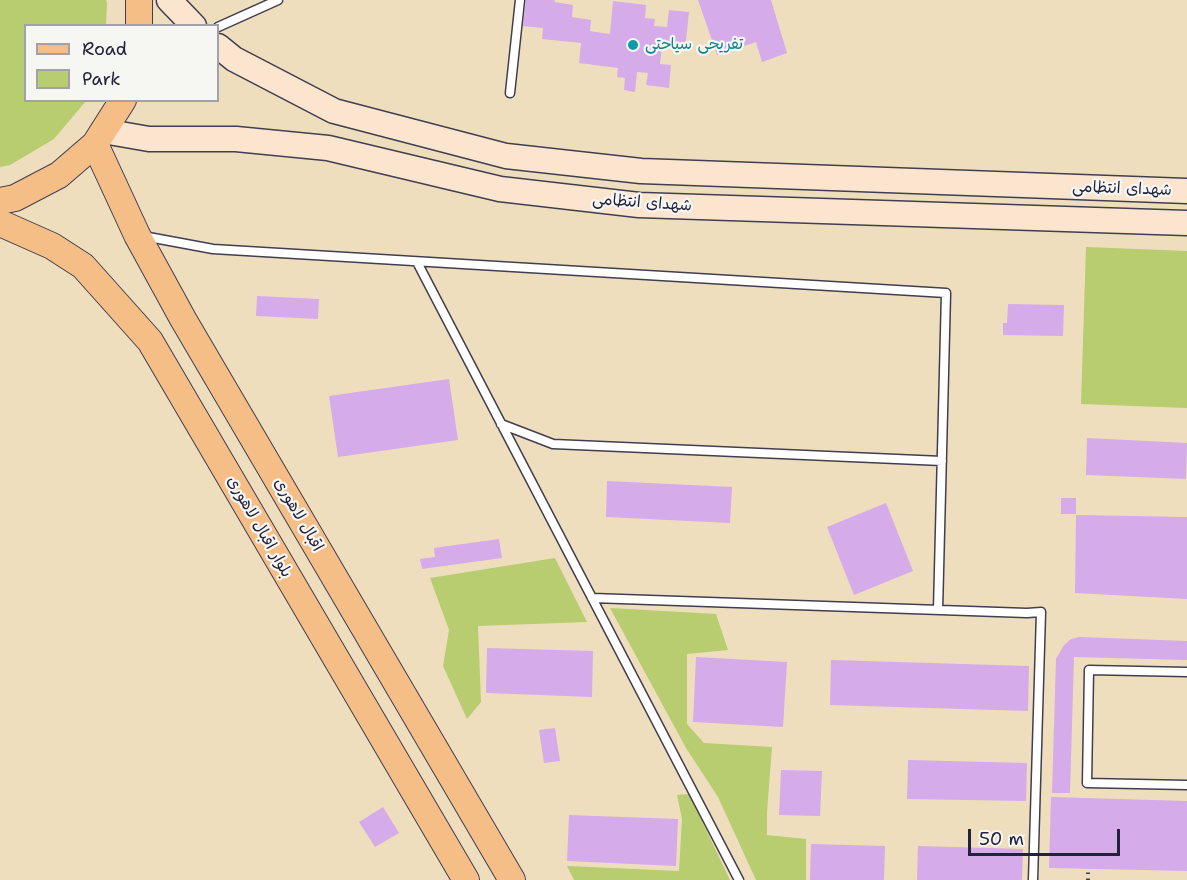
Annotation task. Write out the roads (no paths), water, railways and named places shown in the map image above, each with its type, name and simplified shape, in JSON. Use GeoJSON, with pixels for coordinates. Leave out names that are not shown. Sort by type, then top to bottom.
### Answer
{"type":"FeatureCollection","features":[{"type":"Feature","properties":{"kind":"main road"},"geometry":{"type":"LineString","coordinates":[[139,0],[139,24]]}},
{"type":"Feature","properties":{"kind":"main road"},"geometry":{"type":"LineString","coordinates":[[169,0],[192,24]]}},
{"type":"Feature","properties":{"kind":"main road","name":"شهدای انتظامی"},"geometry":{"type":"LineString","coordinates":[[219,47],[234,59],[334,111],[506,156],[641,171],[1187,191]]}},
{"type":"Feature","properties":{"kind":"main road"},"geometry":{"type":"LineString","coordinates":[[0,201],[15,198],[59,175],[99,137],[122,102]]}},
{"type":"Feature","properties":{"kind":"main road","name":"شهدای انتظامی"},"geometry":{"type":"LineString","coordinates":[[99,137],[236,139],[328,148],[500,189],[639,205],[1187,223]]}},
{"type":"Feature","properties":{"kind":"main road","name":"اقبال لاهوری"},"geometry":{"type":"LineString","coordinates":[[99,137],[137,235],[183,319],[512,880]]}},
{"type":"Feature","properties":{"kind":"main road"},"geometry":{"type":"LineString","coordinates":[[748,208],[751,176]]}},
{"type":"Feature","properties":{"kind":"main road","name":"بلوار اقبال لاهوری"},"geometry":{"type":"LineString","coordinates":[[0,223],[52,246],[83,266],[150,340],[466,880]]}},
{"type":"Feature","properties":{"kind":"lane"},"geometry":{"type":"LineString","coordinates":[[219,27],[278,0]]}},
{"type":"Feature","properties":{"kind":"lane"},"geometry":{"type":"LineString","coordinates":[[510,93],[520,0]]}},
{"type":"Feature","properties":{"kind":"lane"},"geometry":{"type":"LineString","coordinates":[[137,235],[213,249],[946,293],[938,610]]}},
{"type":"Feature","properties":{"kind":"lane"},"geometry":{"type":"LineString","coordinates":[[417,262],[739,880]]}},
{"type":"Feature","properties":{"kind":"lane"},"geometry":{"type":"LineString","coordinates":[[501,424],[553,444],[942,460]]}},
{"type":"Feature","properties":{"kind":"lane"},"geometry":{"type":"LineString","coordinates":[[592,598],[1041,612],[1033,880]]}},
{"type":"Feature","properties":{"kind":"lane"},"geometry":{"type":"LineString","coordinates":[[1187,672],[1089,670],[1088,783],[1187,785]]}},
{"type":"Feature","properties":{"kind":"place","name":"تفریحی سیاحتی"},"geometry":{"type":"Point","coordinates":[633,45]}}]}
